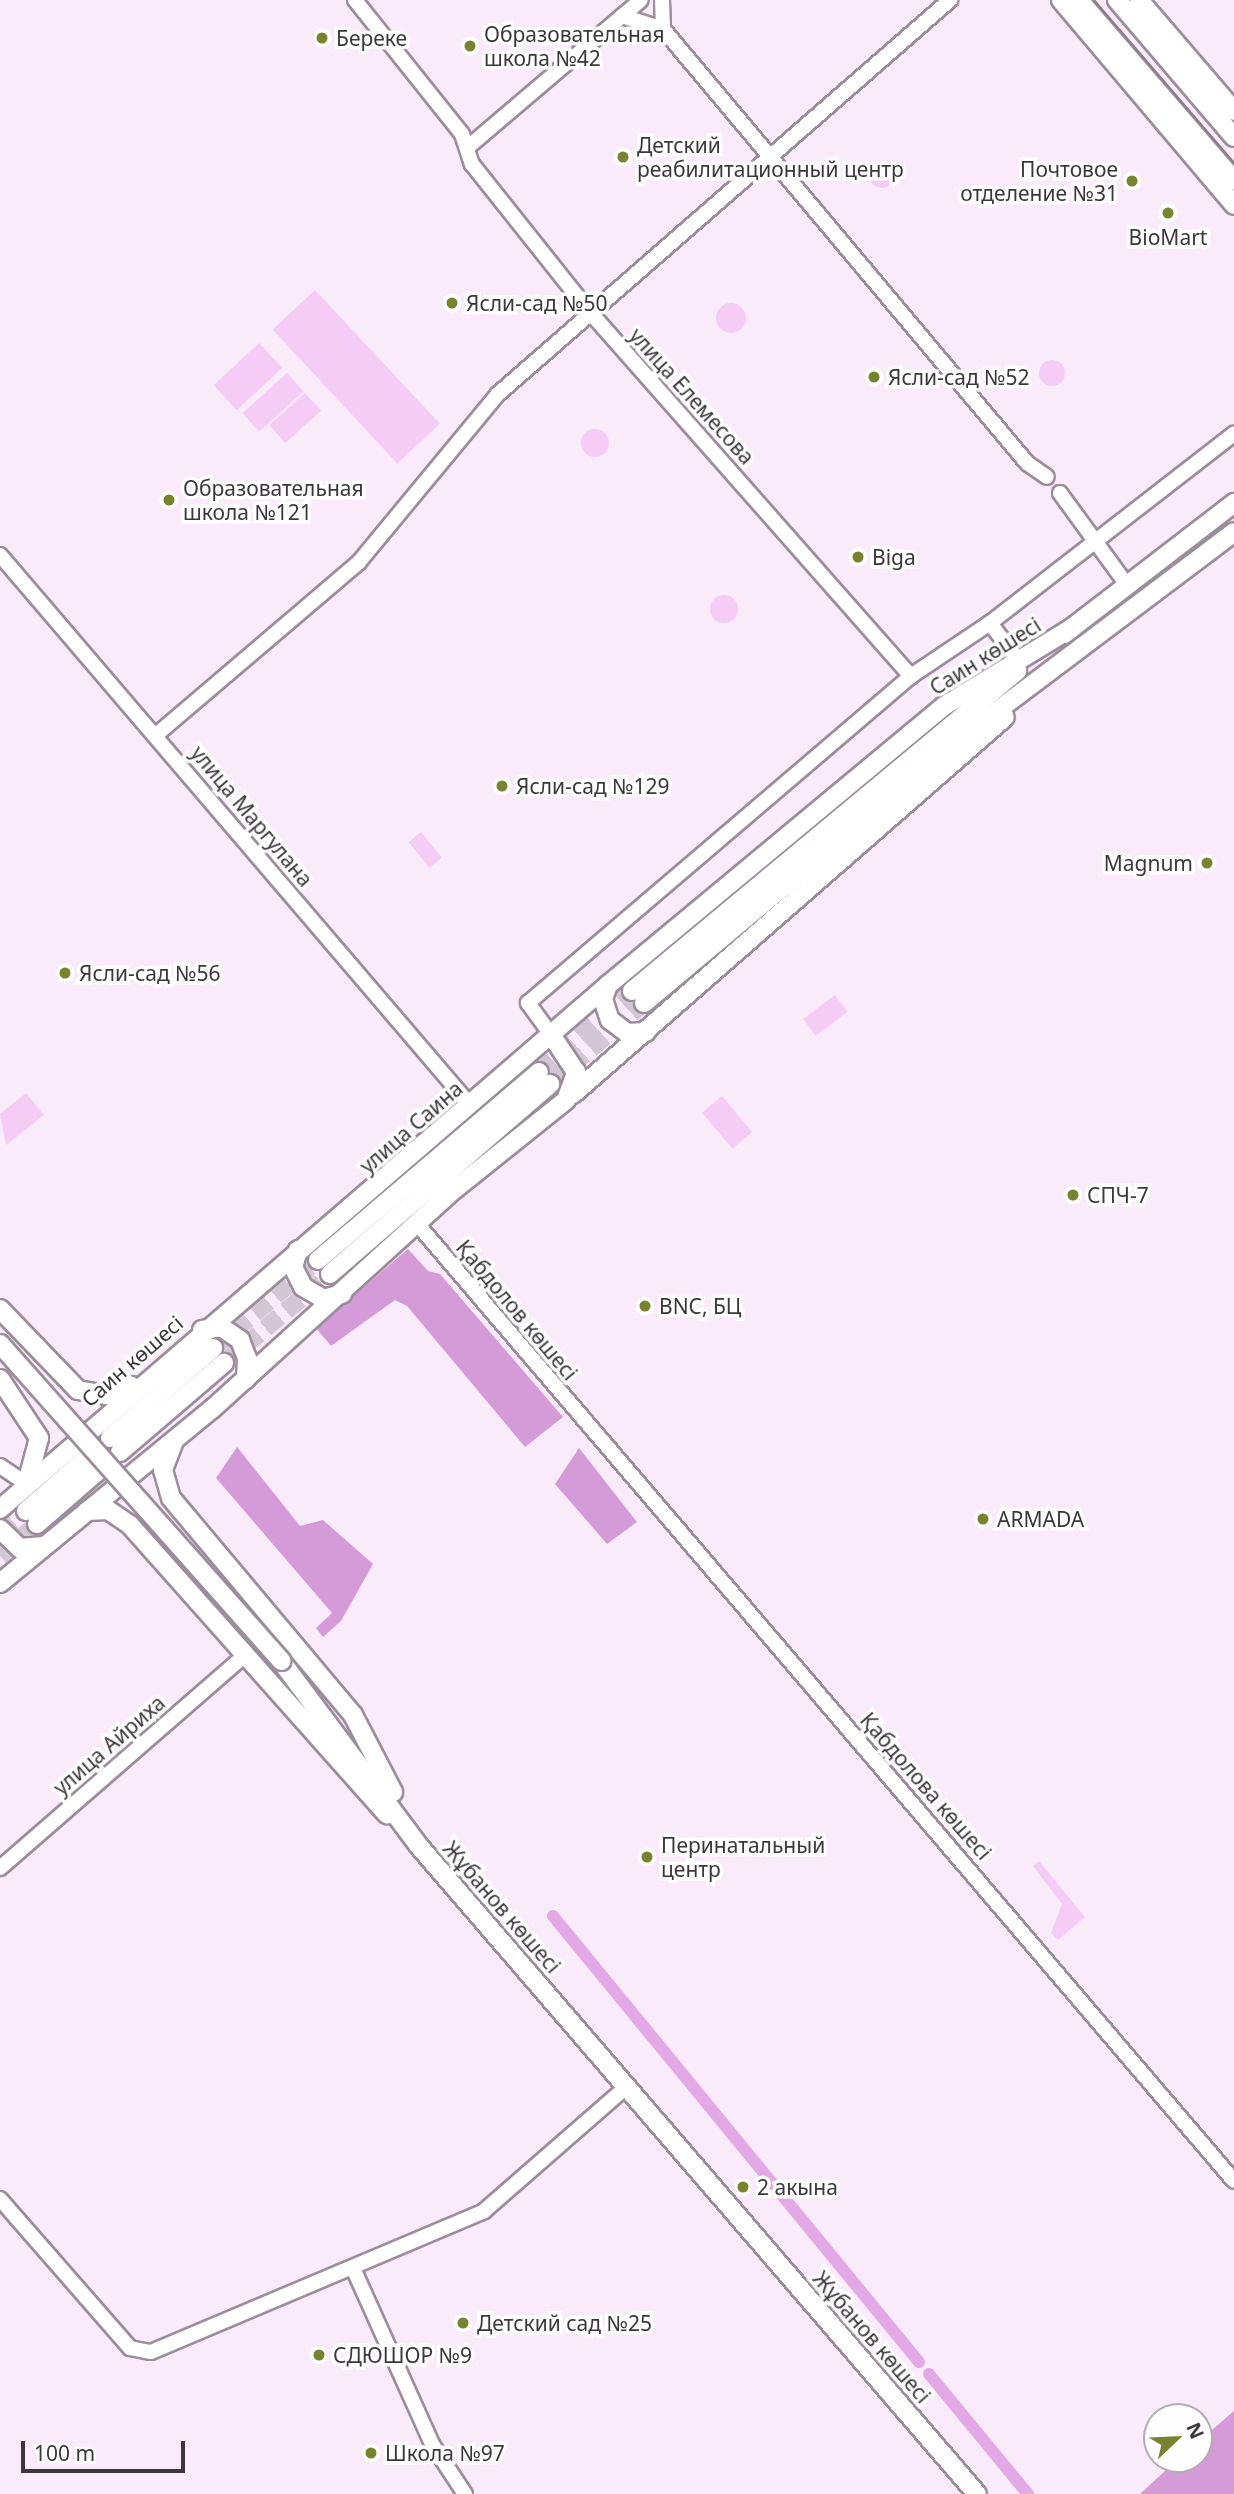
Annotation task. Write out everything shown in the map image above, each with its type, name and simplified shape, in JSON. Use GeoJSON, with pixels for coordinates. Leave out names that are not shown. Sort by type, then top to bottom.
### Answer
{"type":"FeatureCollection","features":[{"type":"Feature","properties":{"kind":"main road"},"geometry":{"type":"LineString","coordinates":[[1061,0],[1234,205]]}},
{"type":"Feature","properties":{"kind":"main road"},"geometry":{"type":"LineString","coordinates":[[1079,0],[1234,180]]}},
{"type":"Feature","properties":{"kind":"main road"},"geometry":{"type":"LineString","coordinates":[[1117,0],[1234,137]]}},
{"type":"Feature","properties":{"kind":"main road"},"geometry":{"type":"LineString","coordinates":[[1139,0],[1234,111]]}},
{"type":"Feature","properties":{"kind":"main road"},"geometry":{"type":"LineString","coordinates":[[1072,628],[1234,503]]}},
{"type":"Feature","properties":{"kind":"main road","name":"Саин көшесі"},"geometry":{"type":"LineString","coordinates":[[1072,628],[638,997],[1055,667],[1234,532]]}},
{"type":"Feature","properties":{"kind":"main road","name":"Саин көшесі"},"geometry":{"type":"LineString","coordinates":[[552,1035],[608,985],[944,706],[1072,628]]}},
{"type":"Feature","properties":{"kind":"main road","name":"Саин көшесі"},"geometry":{"type":"LineString","coordinates":[[246,1379],[977,744],[1055,667]]}},
{"type":"Feature","properties":{"kind":"main road"},"geometry":{"type":"LineString","coordinates":[[608,985],[603,999],[610,1020],[627,1034],[646,1032]]}},
{"type":"Feature","properties":{"kind":"main road"},"geometry":{"type":"LineString","coordinates":[[552,1035],[576,1072],[566,1100]]}},
{"type":"Feature","properties":{"kind":"main road","name":"улица Саина"},"geometry":{"type":"LineString","coordinates":[[298,1250],[552,1035]]}},
{"type":"Feature","properties":{"kind":"main road"},"geometry":{"type":"LineString","coordinates":[[318,1259],[545,1078],[330,1274]]}},
{"type":"Feature","properties":{"kind":"main road"},"geometry":{"type":"LineString","coordinates":[[298,1250],[293,1267],[303,1287],[324,1299],[344,1294]]}},
{"type":"Feature","properties":{"kind":"main road","name":"Саин көшесі"},"geometry":{"type":"LineString","coordinates":[[0,1509],[141,1383],[298,1250]]}},
{"type":"Feature","properties":{"kind":"main road"},"geometry":{"type":"LineString","coordinates":[[0,1309],[78,1390],[107,1395],[141,1383]]}},
{"type":"Feature","properties":{"kind":"main road"},"geometry":{"type":"LineString","coordinates":[[0,1583],[246,1379],[247,1358],[240,1340],[221,1327],[202,1330]]}},
{"type":"Feature","properties":{"kind":"main road","name":"Жұбанов көшесі"},"geometry":{"type":"LineString","coordinates":[[0,1344],[281,1661],[419,1846],[977,2494]]}},
{"type":"Feature","properties":{"kind":"main road","name":"Саин көшесі"},"geometry":{"type":"LineString","coordinates":[[115,1445],[218,1355]]}},
{"type":"Feature","properties":{"kind":"main road"},"geometry":{"type":"LineString","coordinates":[[0,1379],[39,1438],[27,1484]]}},
{"type":"Feature","properties":{"kind":"main road"},"geometry":{"type":"LineString","coordinates":[[175,1439],[163,1470],[170,1498],[353,1715],[419,1846]]}},
{"type":"Feature","properties":{"kind":"main road"},"geometry":{"type":"LineString","coordinates":[[32,1518],[93,1464]]}},
{"type":"Feature","properties":{"kind":"main road"},"geometry":{"type":"LineString","coordinates":[[88,1511],[108,1510],[130,1525],[244,1655],[419,1846]]}},
{"type":"Feature","properties":{"kind":"main road"},"geometry":{"type":"LineString","coordinates":[[0,1529],[20,1548],[43,1546]]}},
{"type":"Feature","properties":{"kind":"street","name":"улица Елемесова"},"geometry":{"type":"LineString","coordinates":[[355,0],[462,134],[467,148],[589,311],[911,676]]}},
{"type":"Feature","properties":{"kind":"street"},"geometry":{"type":"LineString","coordinates":[[467,148],[641,0]]}},
{"type":"Feature","properties":{"kind":"street"},"geometry":{"type":"LineString","coordinates":[[662,0],[663,29]]}},
{"type":"Feature","properties":{"kind":"street"},"geometry":{"type":"LineString","coordinates":[[156,736],[359,562],[498,394],[589,311],[950,0]]}},
{"type":"Feature","properties":{"kind":"street"},"geometry":{"type":"LineString","coordinates":[[622,16],[663,29],[1027,463],[1047,477]]}},
{"type":"Feature","properties":{"kind":"street"},"geometry":{"type":"LineString","coordinates":[[552,1035],[528,1003],[911,676],[989,623],[1096,543],[1234,434]]}},
{"type":"Feature","properties":{"kind":"street"},"geometry":{"type":"LineString","coordinates":[[1060,493],[1127,585]]}},
{"type":"Feature","properties":{"kind":"street","name":"улица Маргулана"},"geometry":{"type":"LineString","coordinates":[[0,555],[470,1105]]}},
{"type":"Feature","properties":{"kind":"street"},"geometry":{"type":"LineString","coordinates":[[989,623],[1018,660]]}},
{"type":"Feature","properties":{"kind":"street","name":"Қабдолов көшесі"},"geometry":{"type":"LineString","coordinates":[[419,1226],[584,1420]]}},
{"type":"Feature","properties":{"kind":"street","name":"Қабдолова көшесі"},"geometry":{"type":"LineString","coordinates":[[584,1420],[1234,2181]]}},
{"type":"Feature","properties":{"kind":"street"},"geometry":{"type":"LineString","coordinates":[[0,1466],[27,1484]]}},
{"type":"Feature","properties":{"kind":"street","name":"улица Айриха"},"geometry":{"type":"LineString","coordinates":[[0,1868],[244,1655]]}},
{"type":"Feature","properties":{"kind":"street"},"geometry":{"type":"LineString","coordinates":[[0,2199],[139,2353],[353,2268],[484,2211],[626,2087]]}},
{"type":"Feature","properties":{"kind":"street"},"geometry":{"type":"LineString","coordinates":[[353,2268],[432,2444],[465,2494]]}},
{"type":"Feature","properties":{"kind":"shaded area"},"geometry":{"type":"Polygon","coordinates":[[[882,162],[891,166],[895,175],[891,184],[882,188],[873,184],[869,175],[873,166],[882,162]]]}},
{"type":"Feature","properties":{"kind":"shaded area"},"geometry":{"type":"Polygon","coordinates":[[[315,290],[440,424],[397,463],[273,330],[315,290]]]}},
{"type":"Feature","properties":{"kind":"shaded area"},"geometry":{"type":"Polygon","coordinates":[[[731,303],[741,308],[746,318],[741,328],[731,333],[721,328],[716,318],[721,308],[731,303]]]}},
{"type":"Feature","properties":{"kind":"shaded area"},"geometry":{"type":"Polygon","coordinates":[[[259,343],[282,368],[237,410],[214,385],[259,343]]]}},
{"type":"Feature","properties":{"kind":"shaded area"},"geometry":{"type":"Polygon","coordinates":[[[1052,360],[1062,363],[1065,373],[1062,383],[1052,386],[1042,383],[1039,373],[1042,363],[1052,360]]]}},
{"type":"Feature","properties":{"kind":"shaded area"},"geometry":{"type":"Polygon","coordinates":[[[287,373],[304,392],[259,432],[242,413],[287,373]]]}},
{"type":"Feature","properties":{"kind":"shaded area"},"geometry":{"type":"Polygon","coordinates":[[[305,393],[321,411],[285,443],[269,425],[305,393]]]}},
{"type":"Feature","properties":{"kind":"shaded area"},"geometry":{"type":"Polygon","coordinates":[[[595,429],[605,433],[609,443],[605,453],[595,457],[585,453],[581,443],[585,433],[595,429]]]}},
{"type":"Feature","properties":{"kind":"shaded area"},"geometry":{"type":"Polygon","coordinates":[[[724,595],[734,599],[738,609],[734,619],[724,623],[714,619],[710,609],[714,599],[724,595]]]}},
{"type":"Feature","properties":{"kind":"shaded area"},"geometry":{"type":"Polygon","coordinates":[[[421,832],[442,858],[429,868],[409,842],[421,832]]]}},
{"type":"Feature","properties":{"kind":"shaded area"},"geometry":{"type":"Polygon","coordinates":[[[835,995],[848,1012],[816,1036],[803,1019],[835,995]]]}},
{"type":"Feature","properties":{"kind":"shaded area"},"geometry":{"type":"Polygon","coordinates":[[[26,1093],[44,1115],[6,1145],[0,1114],[26,1093]]]}},
{"type":"Feature","properties":{"kind":"shaded area"},"geometry":{"type":"Polygon","coordinates":[[[722,1096],[752,1132],[732,1149],[702,1113],[722,1096]]]}},
{"type":"Feature","properties":{"kind":"shaded area"},"geometry":{"type":"Polygon","coordinates":[[[408,1249],[428,1271],[440,1274],[563,1417],[525,1447],[407,1306],[395,1300],[331,1346],[316,1328],[408,1249]]]}},
{"type":"Feature","properties":{"kind":"shaded area"},"geometry":{"type":"Polygon","coordinates":[[[237,1447],[300,1526],[323,1520],[373,1564],[341,1621],[323,1637],[316,1628],[332,1613],[216,1478],[237,1447]]]}},
{"type":"Feature","properties":{"kind":"shaded area"},"geometry":{"type":"Polygon","coordinates":[[[579,1448],[637,1522],[607,1544],[555,1484],[579,1448]]]}},
{"type":"Feature","properties":{"kind":"shaded area"},"geometry":{"type":"Polygon","coordinates":[[[1039,1861],[1085,1917],[1058,1940],[1051,1933],[1062,1904],[1033,1866],[1039,1861]]]}},
{"type":"Feature","properties":{"kind":"shaded area"},"geometry":{"type":"Polygon","coordinates":[[[1234,2411],[1234,2494],[1140,2494],[1163,2473],[1213,2473],[1213,2429],[1234,2411]]]}},
{"type":"Feature","properties":{"kind":"waterway"},"geometry":{"type":"LineString","coordinates":[[553,1916],[919,2362]]}},
{"type":"Feature","properties":{"kind":"waterway"},"geometry":{"type":"LineString","coordinates":[[929,2374],[1028,2494]]}},
{"type":"Feature","properties":{"kind":"tunnel"},"geometry":{"type":"LineString","coordinates":[[539,1072],[632,991]]}},
{"type":"Feature","properties":{"kind":"tunnel"},"geometry":{"type":"LineString","coordinates":[[550,1084],[644,1003]]}},
{"type":"Feature","properties":{"kind":"tunnel"},"geometry":{"type":"LineString","coordinates":[[213,1348],[318,1260]]}},
{"type":"Feature","properties":{"kind":"tunnel"},"geometry":{"type":"LineString","coordinates":[[224,1363],[330,1274]]}},
{"type":"Feature","properties":{"kind":"tunnel"},"geometry":{"type":"LineString","coordinates":[[0,1534],[26,1511]]}},
{"type":"Feature","properties":{"kind":"tunnel"},"geometry":{"type":"LineString","coordinates":[[0,1556],[37,1524]]}},
{"type":"Feature","properties":{"kind":"tram line"},"geometry":{"type":"LineString","coordinates":[[1094,0],[1234,163]]}},
{"type":"Feature","properties":{"kind":"place","name":"Береке"},"geometry":{"type":"Point","coordinates":[322,38]}},
{"type":"Feature","properties":{"kind":"place","name":"Образовательная школа №42"},"geometry":{"type":"Point","coordinates":[470,46]}},
{"type":"Feature","properties":{"kind":"place","name":"Детский реабилитационный центр"},"geometry":{"type":"Point","coordinates":[623,157]}},
{"type":"Feature","properties":{"kind":"place","name":"Почтовое отделение №31"},"geometry":{"type":"Point","coordinates":[1132,181]}},
{"type":"Feature","properties":{"kind":"place","name":"BioMart"},"geometry":{"type":"Point","coordinates":[1168,213]}},
{"type":"Feature","properties":{"kind":"place","name":"Ясли-сад №50"},"geometry":{"type":"Point","coordinates":[452,303]}},
{"type":"Feature","properties":{"kind":"place","name":"Ясли-сад №52"},"geometry":{"type":"Point","coordinates":[874,377]}},
{"type":"Feature","properties":{"kind":"place","name":"Образовательная школа №121"},"geometry":{"type":"Point","coordinates":[169,500]}},
{"type":"Feature","properties":{"kind":"place","name":"Biga"},"geometry":{"type":"Point","coordinates":[858,557]}},
{"type":"Feature","properties":{"kind":"place","name":"Ясли-сад №129"},"geometry":{"type":"Point","coordinates":[502,786]}},
{"type":"Feature","properties":{"kind":"place","name":"Magnum"},"geometry":{"type":"Point","coordinates":[1207,863]}},
{"type":"Feature","properties":{"kind":"place","name":"Ясли-сад №56"},"geometry":{"type":"Point","coordinates":[65,973]}},
{"type":"Feature","properties":{"kind":"place","name":"СПЧ-7"},"geometry":{"type":"Point","coordinates":[1073,1195]}},
{"type":"Feature","properties":{"kind":"place","name":"BNC, БЦ"},"geometry":{"type":"Point","coordinates":[645,1306]}},
{"type":"Feature","properties":{"kind":"place","name":"ARMADA"},"geometry":{"type":"Point","coordinates":[983,1519]}},
{"type":"Feature","properties":{"kind":"place","name":"Перинатальный центр"},"geometry":{"type":"Point","coordinates":[647,1857]}},
{"type":"Feature","properties":{"kind":"place","name":"2 акына"},"geometry":{"type":"Point","coordinates":[743,2187]}},
{"type":"Feature","properties":{"kind":"place","name":"Детский сад №25"},"geometry":{"type":"Point","coordinates":[463,2323]}},
{"type":"Feature","properties":{"kind":"place","name":"СДЮШОР №9"},"geometry":{"type":"Point","coordinates":[319,2355]}},
{"type":"Feature","properties":{"kind":"place","name":"Школа №97"},"geometry":{"type":"Point","coordinates":[371,2453]}}]}
